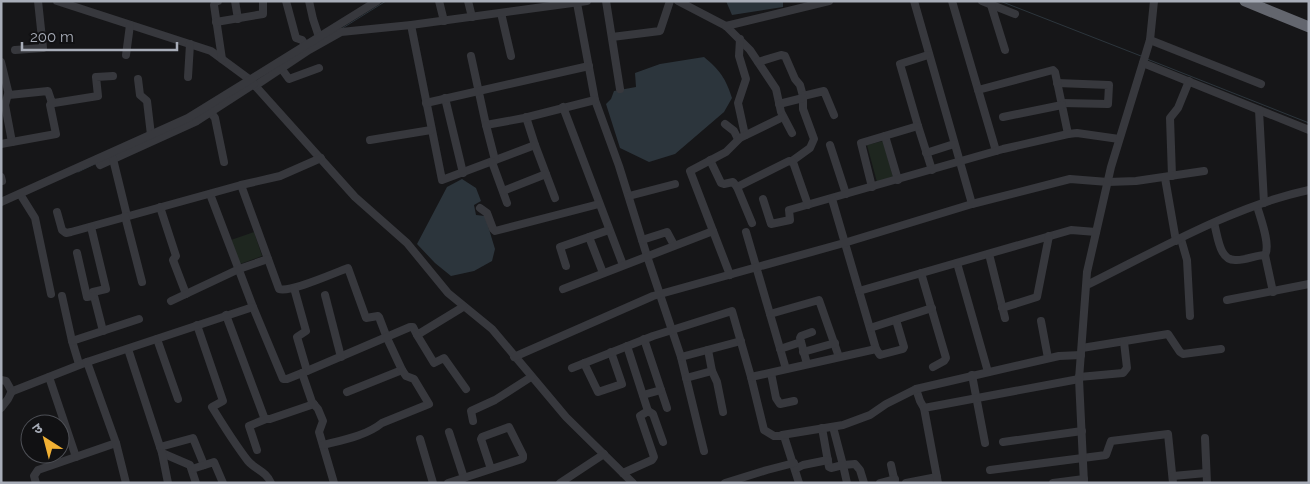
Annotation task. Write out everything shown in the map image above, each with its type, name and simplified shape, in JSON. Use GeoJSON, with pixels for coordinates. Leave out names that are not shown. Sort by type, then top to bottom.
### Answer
{"type":"FeatureCollection","features":[{"type":"Feature","properties":{"kind":"highway"},"geometry":{"type":"LineString","coordinates":[[1245,1],[1265,4],[1309,20]]}},
{"type":"Feature","properties":{"kind":"highway"},"geometry":{"type":"LineString","coordinates":[[1265,4],[1309,27]]}},
{"type":"Feature","properties":{"kind":"street"},"geometry":{"type":"LineString","coordinates":[[15,50],[43,48],[38,1]]}},
{"type":"Feature","properties":{"kind":"street"},"geometry":{"type":"LineString","coordinates":[[218,1],[214,5],[222,59]]}},
{"type":"Feature","properties":{"kind":"street"},"geometry":{"type":"LineString","coordinates":[[235,1],[238,19]]}},
{"type":"Feature","properties":{"kind":"street"},"geometry":{"type":"LineString","coordinates":[[216,22],[263,14],[263,1]]}},
{"type":"Feature","properties":{"kind":"street"},"geometry":{"type":"LineString","coordinates":[[286,1],[296,38],[302,40],[306,46]]}},
{"type":"Feature","properties":{"kind":"street"},"geometry":{"type":"LineString","coordinates":[[309,1],[312,19],[319,37]]}},
{"type":"Feature","properties":{"kind":"street"},"geometry":{"type":"LineString","coordinates":[[98,161],[113,159],[167,135],[253,82],[319,37],[377,1]]}},
{"type":"Feature","properties":{"kind":"street"},"geometry":{"type":"LineString","coordinates":[[439,1],[444,21]]}},
{"type":"Feature","properties":{"kind":"street"},"geometry":{"type":"LineString","coordinates":[[468,1],[472,17]]}},
{"type":"Feature","properties":{"kind":"street"},"geometry":{"type":"LineString","coordinates":[[253,82],[281,68],[341,32],[444,21],[501,13],[538,5],[588,1]]}},
{"type":"Feature","properties":{"kind":"street"},"geometry":{"type":"LineString","coordinates":[[606,1],[620,89]]}},
{"type":"Feature","properties":{"kind":"street"},"geometry":{"type":"LineString","coordinates":[[612,36],[660,31],[670,1]]}},
{"type":"Feature","properties":{"kind":"street"},"geometry":{"type":"LineString","coordinates":[[678,1],[726,26],[740,39],[776,89],[779,104],[792,134]]}},
{"type":"Feature","properties":{"kind":"street"},"geometry":{"type":"LineString","coordinates":[[726,26],[829,1]]}},
{"type":"Feature","properties":{"kind":"street"},"geometry":{"type":"LineString","coordinates":[[914,1],[972,204]]}},
{"type":"Feature","properties":{"kind":"street"},"geometry":{"type":"LineString","coordinates":[[952,1],[996,151]]}},
{"type":"Feature","properties":{"kind":"street"},"geometry":{"type":"LineString","coordinates":[[982,1],[1015,14]]}},
{"type":"Feature","properties":{"kind":"street"},"geometry":{"type":"LineString","coordinates":[[1053,483],[1084,481],[1079,378],[1087,272],[1119,139],[1150,40],[1154,1]]}},
{"type":"Feature","properties":{"kind":"street"},"geometry":{"type":"LineString","coordinates":[[60,2],[211,51],[253,82],[355,197],[408,243],[448,292],[492,329],[566,417],[632,483]]}},
{"type":"Feature","properties":{"kind":"street"},"geometry":{"type":"LineString","coordinates":[[577,3],[595,100],[629,196],[681,357],[704,451]]}},
{"type":"Feature","properties":{"kind":"street"},"geometry":{"type":"LineString","coordinates":[[990,4],[1005,50]]}},
{"type":"Feature","properties":{"kind":"street"},"geometry":{"type":"LineString","coordinates":[[501,13],[511,56]]}},
{"type":"Feature","properties":{"kind":"street"},"geometry":{"type":"LineString","coordinates":[[126,56],[130,25]]}},
{"type":"Feature","properties":{"kind":"street"},"geometry":{"type":"LineString","coordinates":[[411,25],[441,180],[535,145]]}},
{"type":"Feature","properties":{"kind":"street"},"geometry":{"type":"LineString","coordinates":[[740,39],[739,56],[746,79],[738,103],[746,135]]}},
{"type":"Feature","properties":{"kind":"street"},"geometry":{"type":"LineString","coordinates":[[1150,40],[1261,84]]}},
{"type":"Feature","properties":{"kind":"street"},"geometry":{"type":"LineString","coordinates":[[188,77],[190,44]]}},
{"type":"Feature","properties":{"kind":"street"},"geometry":{"type":"LineString","coordinates":[[928,55],[900,64],[932,170]]}},
{"type":"Feature","properties":{"kind":"street"},"geometry":{"type":"LineString","coordinates":[[471,56],[493,161],[507,203]]}},
{"type":"Feature","properties":{"kind":"street"},"geometry":{"type":"LineString","coordinates":[[737,187],[792,161],[810,148],[814,139],[803,109],[800,85],[784,56],[758,62]]}},
{"type":"Feature","properties":{"kind":"street"},"geometry":{"type":"LineString","coordinates":[[1,62],[8,94],[5,105],[12,142]]}},
{"type":"Feature","properties":{"kind":"street"},"geometry":{"type":"LineString","coordinates":[[1143,62],[1309,130]]}},
{"type":"Feature","properties":{"kind":"street"},"geometry":{"type":"LineString","coordinates":[[426,103],[589,66]]}},
{"type":"Feature","properties":{"kind":"street"},"geometry":{"type":"LineString","coordinates":[[281,68],[288,79],[320,68]]}},
{"type":"Feature","properties":{"kind":"street"},"geometry":{"type":"LineString","coordinates":[[978,90],[1051,70],[1055,72],[1068,134]]}},
{"type":"Feature","properties":{"kind":"street"},"geometry":{"type":"LineString","coordinates":[[52,102],[98,96],[96,77],[113,76]]}},
{"type":"Feature","properties":{"kind":"street"},"geometry":{"type":"LineString","coordinates":[[138,79],[140,95],[147,101],[151,135]]}},
{"type":"Feature","properties":{"kind":"street"},"geometry":{"type":"LineString","coordinates":[[1189,81],[1178,108],[1170,118],[1169,177],[1179,240],[1187,260],[1190,316]]}},
{"type":"Feature","properties":{"kind":"street"},"geometry":{"type":"LineString","coordinates":[[1003,117],[1062,104],[1109,103],[1109,86],[1057,83]]}},
{"type":"Feature","properties":{"kind":"street"},"geometry":{"type":"LineString","coordinates":[[1,144],[56,134],[50,105],[52,102],[48,91],[8,94]]}},
{"type":"Feature","properties":{"kind":"street"},"geometry":{"type":"LineString","coordinates":[[779,104],[824,91],[834,115]]}},
{"type":"Feature","properties":{"kind":"street"},"geometry":{"type":"LineString","coordinates":[[446,98],[463,173]]}},
{"type":"Feature","properties":{"kind":"street"},"geometry":{"type":"LineString","coordinates":[[486,125],[595,100]]}},
{"type":"Feature","properties":{"kind":"street"},"geometry":{"type":"LineString","coordinates":[[563,107],[598,204],[623,265]]}},
{"type":"Feature","properties":{"kind":"street"},"geometry":{"type":"LineString","coordinates":[[1,202],[98,161],[208,110]]}},
{"type":"Feature","properties":{"kind":"street"},"geometry":{"type":"LineString","coordinates":[[208,110],[215,118],[224,162]]}},
{"type":"Feature","properties":{"kind":"street"},"geometry":{"type":"LineString","coordinates":[[1259,110],[1261,204],[1268,251],[1265,255],[1273,292]]}},
{"type":"Feature","properties":{"kind":"street"},"geometry":{"type":"LineString","coordinates":[[526,117],[555,198]]}},
{"type":"Feature","properties":{"kind":"street"},"geometry":{"type":"LineString","coordinates":[[730,275],[689,172],[726,152],[738,139],[784,117]]}},
{"type":"Feature","properties":{"kind":"street"},"geometry":{"type":"LineString","coordinates":[[725,124],[734,131],[738,139]]}},
{"type":"Feature","properties":{"kind":"street"},"geometry":{"type":"LineString","coordinates":[[872,187],[860,143],[918,126]]}},
{"type":"Feature","properties":{"kind":"street"},"geometry":{"type":"LineString","coordinates":[[370,140],[431,130]]}},
{"type":"Feature","properties":{"kind":"street"},"geometry":{"type":"LineString","coordinates":[[763,199],[771,224],[790,220],[788,210],[996,151],[1077,133],[1119,139]]}},
{"type":"Feature","properties":{"kind":"street"},"geometry":{"type":"LineString","coordinates":[[885,136],[898,180]]}},
{"type":"Feature","properties":{"kind":"street"},"geometry":{"type":"LineString","coordinates":[[830,144],[846,194]]}},
{"type":"Feature","properties":{"kind":"street"},"geometry":{"type":"LineString","coordinates":[[926,153],[954,144]]}},
{"type":"Feature","properties":{"kind":"street"},"geometry":{"type":"LineString","coordinates":[[57,212],[62,230],[66,233],[280,176],[321,158]]}},
{"type":"Feature","properties":{"kind":"street"},"geometry":{"type":"LineString","coordinates":[[113,159],[142,282]]}},
{"type":"Feature","properties":{"kind":"street"},"geometry":{"type":"LineString","coordinates":[[710,160],[721,183],[733,182],[737,187],[752,224]]}},
{"type":"Feature","properties":{"kind":"street"},"geometry":{"type":"LineString","coordinates":[[792,161],[808,205]]}},
{"type":"Feature","properties":{"kind":"street"},"geometry":{"type":"LineString","coordinates":[[514,357],[660,294],[844,243],[972,204],[1070,179],[1108,182],[1136,181],[1204,171]]}},
{"type":"Feature","properties":{"kind":"street"},"geometry":{"type":"LineString","coordinates":[[502,191],[546,174]]}},
{"type":"Feature","properties":{"kind":"street"},"geometry":{"type":"LineString","coordinates":[[629,196],[674,184]]}},
{"type":"Feature","properties":{"kind":"street"},"geometry":{"type":"LineString","coordinates":[[241,185],[278,289],[294,288],[348,269],[366,318],[378,316],[402,370],[406,376],[414,380],[429,404],[382,423],[371,430],[343,440],[323,444]]}},
{"type":"Feature","properties":{"kind":"street"},"geometry":{"type":"LineString","coordinates":[[1087,285],[1214,223],[1284,196],[1309,190]]}},
{"type":"Feature","properties":{"kind":"street"},"geometry":{"type":"LineString","coordinates":[[210,194],[253,307],[283,378],[287,379],[342,357],[411,326],[434,363],[445,359],[466,389]]}},
{"type":"Feature","properties":{"kind":"street"},"geometry":{"type":"LineString","coordinates":[[21,195],[35,218],[50,294]]}},
{"type":"Feature","properties":{"kind":"street"},"geometry":{"type":"LineString","coordinates":[[832,199],[876,349],[880,355],[904,348],[896,320]]}},
{"type":"Feature","properties":{"kind":"street"},"geometry":{"type":"LineString","coordinates":[[480,208],[487,213],[492,230],[495,231],[598,204]]}},
{"type":"Feature","properties":{"kind":"street"},"geometry":{"type":"LineString","coordinates":[[160,207],[176,256],[173,260],[186,294]]}},
{"type":"Feature","properties":{"kind":"street"},"geometry":{"type":"LineString","coordinates":[[1214,223],[1223,254],[1228,259],[1237,260],[1265,255]]}},
{"type":"Feature","properties":{"kind":"street"},"geometry":{"type":"LineString","coordinates":[[90,226],[106,289],[93,292],[103,331]]}},
{"type":"Feature","properties":{"kind":"street"},"geometry":{"type":"LineString","coordinates":[[566,266],[560,247],[609,230]]}},
{"type":"Feature","properties":{"kind":"street"},"geometry":{"type":"LineString","coordinates":[[859,291],[1072,230],[1096,232]]}},
{"type":"Feature","properties":{"kind":"street"},"geometry":{"type":"LineString","coordinates":[[563,289],[713,231]]}},
{"type":"Feature","properties":{"kind":"street"},"geometry":{"type":"LineString","coordinates":[[642,240],[667,232],[674,245]]}},
{"type":"Feature","properties":{"kind":"street"},"geometry":{"type":"LineString","coordinates":[[746,232],[786,369]]}},
{"type":"Feature","properties":{"kind":"street"},"geometry":{"type":"LineString","coordinates":[[1002,308],[1038,298],[1049,236]]}},
{"type":"Feature","properties":{"kind":"street"},"geometry":{"type":"LineString","coordinates":[[589,237],[603,273]]}},
{"type":"Feature","properties":{"kind":"street"},"geometry":{"type":"LineString","coordinates":[[77,253],[87,297],[94,296]]}},
{"type":"Feature","properties":{"kind":"street"},"geometry":{"type":"LineString","coordinates":[[988,254],[1005,318]]}},
{"type":"Feature","properties":{"kind":"street"},"geometry":{"type":"LineString","coordinates":[[171,301],[239,269],[268,259]]}},
{"type":"Feature","properties":{"kind":"street"},"geometry":{"type":"LineString","coordinates":[[958,262],[988,372]]}},
{"type":"Feature","properties":{"kind":"street"},"geometry":{"type":"LineString","coordinates":[[921,273],[946,358],[933,367]]}},
{"type":"Feature","properties":{"kind":"street"},"geometry":{"type":"LineString","coordinates":[[1227,300],[1309,284]]}},
{"type":"Feature","properties":{"kind":"street"},"geometry":{"type":"LineString","coordinates":[[294,288],[306,331],[297,337],[314,404],[323,421],[319,430],[334,483]]}},
{"type":"Feature","properties":{"kind":"street"},"geometry":{"type":"LineString","coordinates":[[325,295],[342,357]]}},
{"type":"Feature","properties":{"kind":"street"},"geometry":{"type":"LineString","coordinates":[[62,296],[72,341],[116,443],[126,483]]}},
{"type":"Feature","properties":{"kind":"street"},"geometry":{"type":"LineString","coordinates":[[770,314],[819,300],[839,357]]}},
{"type":"Feature","properties":{"kind":"street"},"geometry":{"type":"LineString","coordinates":[[417,335],[464,306]]}},
{"type":"Feature","properties":{"kind":"street"},"geometry":{"type":"LineString","coordinates":[[1,408],[12,390],[83,363],[253,307]]}},
{"type":"Feature","properties":{"kind":"street"},"geometry":{"type":"LineString","coordinates":[[870,328],[932,308]]}},
{"type":"Feature","properties":{"kind":"street"},"geometry":{"type":"LineString","coordinates":[[572,368],[644,339],[731,311],[751,377],[764,430],[774,436],[782,436],[833,427],[868,416],[886,404],[916,389],[1124,342],[1168,334],[1183,354],[1221,349]]}},
{"type":"Feature","properties":{"kind":"street"},"geometry":{"type":"LineString","coordinates":[[226,315],[266,419]]}},
{"type":"Feature","properties":{"kind":"street"},"geometry":{"type":"LineString","coordinates":[[72,341],[139,320]]}},
{"type":"Feature","properties":{"kind":"street"},"geometry":{"type":"LineString","coordinates":[[1041,321],[1048,358]]}},
{"type":"Feature","properties":{"kind":"street"},"geometry":{"type":"LineString","coordinates":[[197,325],[223,400],[212,407],[239,448],[252,465],[266,474],[270,483]]}},
{"type":"Feature","properties":{"kind":"street"},"geometry":{"type":"LineString","coordinates":[[807,364],[800,337],[812,332]]}},
{"type":"Feature","properties":{"kind":"street"},"geometry":{"type":"LineString","coordinates":[[157,339],[178,399]]}},
{"type":"Feature","properties":{"kind":"street"},"geometry":{"type":"LineString","coordinates":[[644,339],[666,408]]}},
{"type":"Feature","properties":{"kind":"street"},"geometry":{"type":"LineString","coordinates":[[681,357],[740,341]]}},
{"type":"Feature","properties":{"kind":"street"},"geometry":{"type":"LineString","coordinates":[[780,349],[801,342]]}},
{"type":"Feature","properties":{"kind":"street"},"geometry":{"type":"LineString","coordinates":[[924,408],[1079,378],[1123,373],[1127,368],[1124,342]]}},
{"type":"Feature","properties":{"kind":"street"},"geometry":{"type":"LineString","coordinates":[[804,352],[835,343]]}},
{"type":"Feature","properties":{"kind":"street"},"geometry":{"type":"LineString","coordinates":[[626,346],[648,411],[653,414],[663,442]]}},
{"type":"Feature","properties":{"kind":"street"},"geometry":{"type":"LineString","coordinates":[[128,349],[161,450],[168,483]]}},
{"type":"Feature","properties":{"kind":"street"},"geometry":{"type":"LineString","coordinates":[[751,377],[876,349]]}},
{"type":"Feature","properties":{"kind":"street"},"geometry":{"type":"LineString","coordinates":[[708,350],[723,412]]}},
{"type":"Feature","properties":{"kind":"street"},"geometry":{"type":"LineString","coordinates":[[584,363],[598,392],[622,384],[611,352]]}},
{"type":"Feature","properties":{"kind":"street"},"geometry":{"type":"LineString","coordinates":[[347,392],[402,370]]}},
{"type":"Feature","properties":{"kind":"street"},"geometry":{"type":"LineString","coordinates":[[686,378],[712,371]]}},
{"type":"Feature","properties":{"kind":"street"},"geometry":{"type":"LineString","coordinates":[[771,373],[776,398],[780,404],[794,401]]}},
{"type":"Feature","properties":{"kind":"street"},"geometry":{"type":"LineString","coordinates":[[972,375],[985,443]]}},
{"type":"Feature","properties":{"kind":"street"},"geometry":{"type":"LineString","coordinates":[[473,422],[471,411],[495,400],[531,376]]}},
{"type":"Feature","properties":{"kind":"street"},"geometry":{"type":"LineString","coordinates":[[48,377],[76,457]]}},
{"type":"Feature","properties":{"kind":"street"},"geometry":{"type":"LineString","coordinates":[[1,380],[6,381],[12,390]]}},
{"type":"Feature","properties":{"kind":"street"},"geometry":{"type":"LineString","coordinates":[[906,483],[938,480],[924,408],[916,389]]}},
{"type":"Feature","properties":{"kind":"street"},"geometry":{"type":"LineString","coordinates":[[643,395],[661,390]]}},
{"type":"Feature","properties":{"kind":"street"},"geometry":{"type":"LineString","coordinates":[[257,450],[249,426],[314,404]]}},
{"type":"Feature","properties":{"kind":"street"},"geometry":{"type":"LineString","coordinates":[[623,474],[654,458],[640,416],[648,411]]}},
{"type":"Feature","properties":{"kind":"street"},"geometry":{"type":"LineString","coordinates":[[448,483],[464,478],[523,458],[523,454],[509,427],[481,439],[490,469]]}},
{"type":"Feature","properties":{"kind":"street"},"geometry":{"type":"LineString","coordinates":[[833,427],[847,483]]}},
{"type":"Feature","properties":{"kind":"street"},"geometry":{"type":"LineString","coordinates":[[822,428],[830,468],[855,464],[861,473],[864,483]]}},
{"type":"Feature","properties":{"kind":"street"},"geometry":{"type":"LineString","coordinates":[[1003,442],[1082,431]]}},
{"type":"Feature","properties":{"kind":"street"},"geometry":{"type":"LineString","coordinates":[[449,432],[464,478]]}},
{"type":"Feature","properties":{"kind":"street"},"geometry":{"type":"LineString","coordinates":[[990,470],[1106,455],[1111,441],[1168,434],[1173,479],[1206,473]]}},
{"type":"Feature","properties":{"kind":"street"},"geometry":{"type":"LineString","coordinates":[[782,436],[799,483]]}},
{"type":"Feature","properties":{"kind":"street"},"geometry":{"type":"LineString","coordinates":[[161,450],[193,438],[204,465]]}},
{"type":"Feature","properties":{"kind":"street"},"geometry":{"type":"LineString","coordinates":[[1205,438],[1207,483]]}},
{"type":"Feature","properties":{"kind":"street"},"geometry":{"type":"LineString","coordinates":[[420,440],[433,483]]}},
{"type":"Feature","properties":{"kind":"street"},"geometry":{"type":"LineString","coordinates":[[36,483],[34,476],[38,470],[116,443]]}},
{"type":"Feature","properties":{"kind":"street"},"geometry":{"type":"LineString","coordinates":[[161,450],[187,464],[192,470],[196,483]]}},
{"type":"Feature","properties":{"kind":"street"},"geometry":{"type":"LineString","coordinates":[[560,483],[604,454]]}},
{"type":"Feature","properties":{"kind":"street"},"geometry":{"type":"LineString","coordinates":[[725,483],[767,470],[828,460]]}},
{"type":"Feature","properties":{"kind":"street"},"geometry":{"type":"LineString","coordinates":[[192,470],[213,462],[216,464],[223,483]]}},
{"type":"Feature","properties":{"kind":"street"},"geometry":{"type":"LineString","coordinates":[[880,483],[895,481],[891,465]]}},
{"type":"Feature","properties":{"kind":"shaded area"},"geometry":{"type":"Polygon","coordinates":[[[726,1],[783,1],[783,7],[732,15],[726,1]]]}},
{"type":"Feature","properties":{"kind":"shaded area"},"geometry":{"type":"Polygon","coordinates":[[[704,57],[722,75],[730,91],[732,98],[724,112],[675,154],[649,162],[620,148],[606,104],[611,99],[614,91],[636,87],[635,73],[660,64],[704,57]]]}},
{"type":"Feature","properties":{"kind":"shaded area"},"geometry":{"type":"Polygon","coordinates":[[[883,141],[893,177],[877,182],[867,145],[883,141]]]}},
{"type":"Feature","properties":{"kind":"shaded area"},"geometry":{"type":"Polygon","coordinates":[[[462,179],[476,188],[481,201],[474,205],[476,215],[485,216],[495,249],[492,261],[474,271],[451,276],[417,244],[447,187],[462,179]]]}},
{"type":"Feature","properties":{"kind":"shaded area"},"geometry":{"type":"Polygon","coordinates":[[[254,232],[262,256],[240,264],[231,240],[254,232]]]}},
{"type":"Feature","properties":{"kind":"waterway"},"geometry":{"type":"LineString","coordinates":[[341,29],[386,1]]}},
{"type":"Feature","properties":{"kind":"waterway"},"geometry":{"type":"LineString","coordinates":[[1000,1],[1141,56]]}},
{"type":"Feature","properties":{"kind":"waterway"},"geometry":{"type":"LineString","coordinates":[[1147,59],[1309,123]]}},
{"type":"Feature","properties":{"kind":"waterway"},"geometry":{"type":"LineString","coordinates":[[78,172],[97,163]]}}]}
